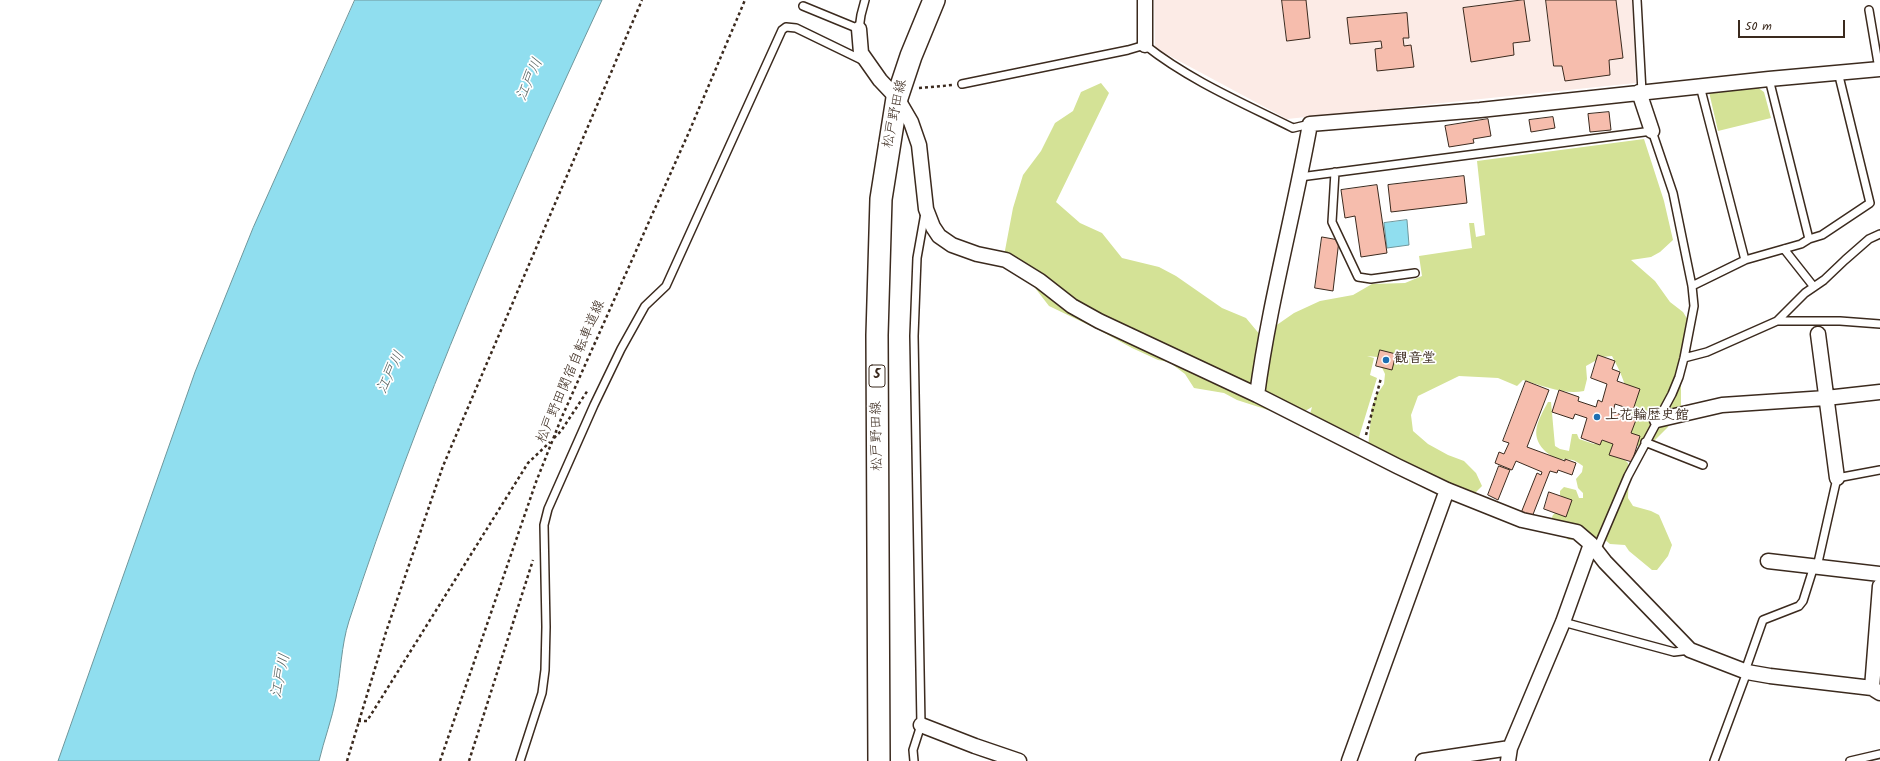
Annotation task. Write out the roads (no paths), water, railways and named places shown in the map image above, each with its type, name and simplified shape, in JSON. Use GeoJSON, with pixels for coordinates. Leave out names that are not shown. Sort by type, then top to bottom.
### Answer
{"type":"FeatureCollection","features":[{"type":"Feature","properties":{"kind":"main road","name":"松戸野田線"},"geometry":{"type":"LineString","coordinates":[[879,761],[878,262],[881,199],[896,98],[934,0]]}},
{"type":"Feature","properties":{"kind":"street"},"geometry":{"type":"LineString","coordinates":[[1145,0],[1145,44]]}},
{"type":"Feature","properties":{"kind":"street"},"geometry":{"type":"LineString","coordinates":[[859,29],[861,53],[896,98],[911,122],[919,145],[926,209],[932,227],[939,236],[952,245],[978,254],[1006,260],[1040,280],[1072,306],[1099,321],[1257,396],[1447,490],[1522,520],[1577,532],[1594,547],[1605,562],[1690,650],[1746,671],[1770,676],[1877,689],[1880,586]]}},
{"type":"Feature","properties":{"kind":"street"},"geometry":{"type":"LineString","coordinates":[[1257,396],[1262,359],[1274,296],[1310,124],[1480,110],[1769,78],[1880,69]]}},
{"type":"Feature","properties":{"kind":"street"},"geometry":{"type":"LineString","coordinates":[[1640,92],[1652,131]]}},
{"type":"Feature","properties":{"kind":"street"},"geometry":{"type":"LineString","coordinates":[[1818,334],[1837,478]]}},
{"type":"Feature","properties":{"kind":"street"},"geometry":{"type":"LineString","coordinates":[[1657,420],[1722,405],[1826,398],[1880,392]]}},
{"type":"Feature","properties":{"kind":"street"},"geometry":{"type":"LineString","coordinates":[[1349,761],[1447,490]]}},
{"type":"Feature","properties":{"kind":"street"},"geometry":{"type":"LineString","coordinates":[[1423,761],[1509,754],[1594,547]]}},
{"type":"Feature","properties":{"kind":"street"},"geometry":{"type":"LineString","coordinates":[[1768,562],[1880,574]]}},
{"type":"Feature","properties":{"kind":"street"},"geometry":{"type":"LineString","coordinates":[[921,725],[1019,761]]}},
{"type":"Feature","properties":{"kind":"lane"},"geometry":{"type":"LineString","coordinates":[[802,6],[859,29],[860,15],[865,0]]}},
{"type":"Feature","properties":{"kind":"lane"},"geometry":{"type":"LineString","coordinates":[[1637,0],[1640,92]]}},
{"type":"Feature","properties":{"kind":"lane"},"geometry":{"type":"LineString","coordinates":[[1869,10],[1880,69]]}},
{"type":"Feature","properties":{"kind":"lane"},"geometry":{"type":"LineString","coordinates":[[520,761],[542,693],[545,670],[546,627],[544,525],[557,487],[621,349],[645,306],[666,286],[782,30],[786,26],[796,28],[868,63]]}},
{"type":"Feature","properties":{"kind":"lane"},"geometry":{"type":"LineString","coordinates":[[962,84],[1128,50],[1145,44],[1159,56],[1223,94],[1286,125],[1294,128],[1310,124]]}},
{"type":"Feature","properties":{"kind":"lane"},"geometry":{"type":"LineString","coordinates":[[1692,286],[1745,260],[1801,244],[1809,239],[1822,236],[1870,203],[1838,72]]}},
{"type":"Feature","properties":{"kind":"lane"},"geometry":{"type":"LineString","coordinates":[[1769,78],[1809,239]]}},
{"type":"Feature","properties":{"kind":"lane"},"geometry":{"type":"LineString","coordinates":[[1700,86],[1745,260]]}},
{"type":"Feature","properties":{"kind":"lane"},"geometry":{"type":"LineString","coordinates":[[1300,177],[1652,131],[1673,192],[1692,286],[1694,306],[1684,358],[1672,394],[1628,476],[1594,547]]}},
{"type":"Feature","properties":{"kind":"lane"},"geometry":{"type":"LineString","coordinates":[[1335,172],[1332,222],[1358,277],[1371,279],[1415,273]]}},
{"type":"Feature","properties":{"kind":"lane"},"geometry":{"type":"LineString","coordinates":[[914,761],[913,750],[921,725],[914,336],[916,258],[926,209]]}},
{"type":"Feature","properties":{"kind":"lane"},"geometry":{"type":"LineString","coordinates":[[1684,358],[1707,352],[1777,321],[1805,293],[1824,280],[1869,240],[1880,234]]}},
{"type":"Feature","properties":{"kind":"lane"},"geometry":{"type":"LineString","coordinates":[[1784,249],[1814,287]]}},
{"type":"Feature","properties":{"kind":"lane"},"geometry":{"type":"LineString","coordinates":[[1777,321],[1880,324]]}},
{"type":"Feature","properties":{"kind":"lane"},"geometry":{"type":"LineString","coordinates":[[1646,442],[1703,465]]}},
{"type":"Feature","properties":{"kind":"lane"},"geometry":{"type":"LineString","coordinates":[[1714,761],[1763,620],[1799,606],[1803,601],[1816,567],[1837,478],[1880,470]]}},
{"type":"Feature","properties":{"kind":"lane"},"geometry":{"type":"LineString","coordinates":[[1563,622],[1674,652],[1690,650]]}},
{"type":"Feature","properties":{"kind":"lane"},"geometry":{"type":"LineString","coordinates":[[1850,761],[1880,754]]}},
{"type":"Feature","properties":{"kind":"water","name":"江戸川"},"geometry":{"type":"Polygon","coordinates":[[[355,0],[602,0],[499,229],[466,307],[404,463],[349,621],[344,640],[338,688],[319,761],[58,761],[195,372],[253,228],[355,0]]]}},
{"type":"Feature","properties":{"kind":"water"},"geometry":{"type":"Polygon","coordinates":[[[1407,220],[1409,245],[1387,248],[1384,223],[1407,220]]]}},
{"type":"Feature","properties":{"kind":"place","name":"観音堂"},"geometry":{"type":"Point","coordinates":[1386,360]}},
{"type":"Feature","properties":{"kind":"place","name":"上花輪歴史館"},"geometry":{"type":"Point","coordinates":[1597,417]}}]}
